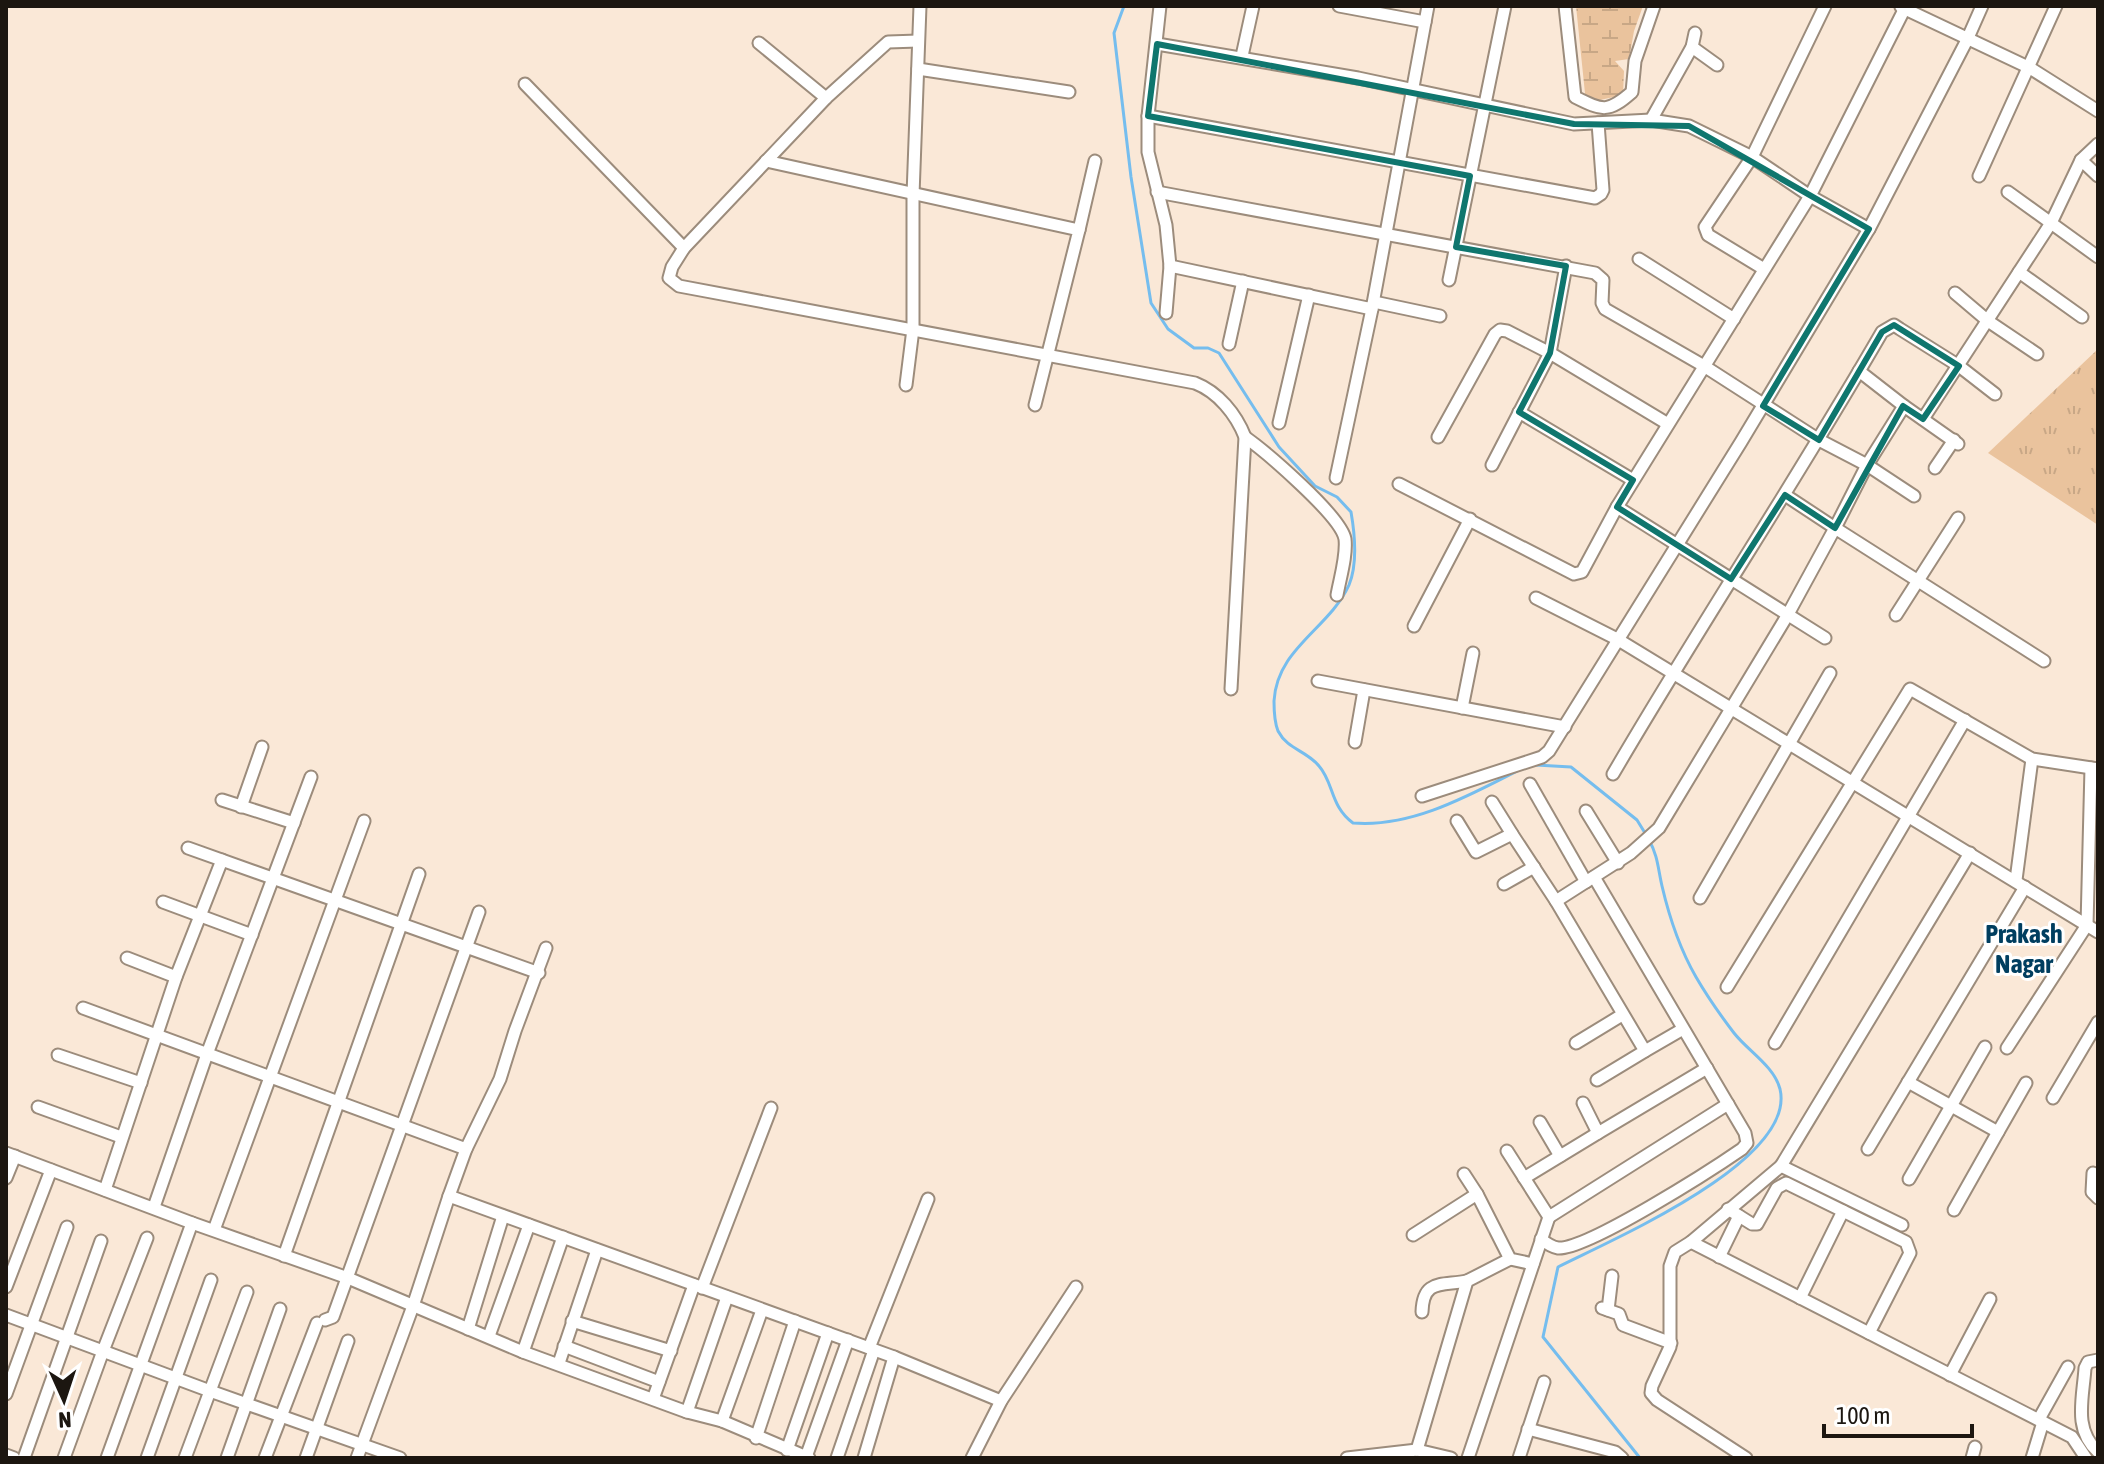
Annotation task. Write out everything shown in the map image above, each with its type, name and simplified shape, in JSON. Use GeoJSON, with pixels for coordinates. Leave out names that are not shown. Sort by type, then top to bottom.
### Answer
{"type":"FeatureCollection","features":[{"type":"Feature","properties":{"kind":"street"},"geometry":{"type":"LineString","coordinates":[[906,385],[913,329],[913,195],[920,6]]}},
{"type":"Feature","properties":{"kind":"street"},"geometry":{"type":"LineString","coordinates":[[1160,6],[1148,116],[1148,152],[1166,225],[1170,266],[1166,313]]}},
{"type":"Feature","properties":{"kind":"street"},"geometry":{"type":"LineString","coordinates":[[1242,56],[1253,6]]}},
{"type":"Feature","properties":{"kind":"street"},"geometry":{"type":"LineString","coordinates":[[1339,6],[1425,22]]}},
{"type":"Feature","properties":{"kind":"street"},"geometry":{"type":"LineString","coordinates":[[1336,478],[1387,234],[1428,6]]}},
{"type":"Feature","properties":{"kind":"street"},"geometry":{"type":"LineString","coordinates":[[1449,280],[1505,6]]}},
{"type":"Feature","properties":{"kind":"street"},"geometry":{"type":"LineString","coordinates":[[1565,6],[1575,97],[1597,108],[1615,107],[1632,92],[1635,61],[1654,6]]}},
{"type":"Feature","properties":{"kind":"street"},"geometry":{"type":"LineString","coordinates":[[1764,269],[1708,235],[1705,227],[1752,157],[1825,6]]}},
{"type":"Feature","properties":{"kind":"street"},"geometry":{"type":"LineString","coordinates":[[1422,796],[1542,757],[1565,727],[1869,229],[1982,6]]}},
{"type":"Feature","properties":{"kind":"street"},"geometry":{"type":"LineString","coordinates":[[1979,176],[2056,6]]}},
{"type":"Feature","properties":{"kind":"street"},"geometry":{"type":"LineString","coordinates":[[1399,484],[1578,575],[1633,480],[1810,196],[1903,7],[2030,68],[2098,111]]}},
{"type":"Feature","properties":{"kind":"street"},"geometry":{"type":"LineString","coordinates":[[1651,120],[1692,47],[1695,33]]}},
{"type":"Feature","properties":{"kind":"street"},"geometry":{"type":"LineString","coordinates":[[918,41],[888,42],[826,98],[684,248],[669,278],[679,286],[1047,354],[1208,388],[1241,426],[1245,437],[1231,689]]}},
{"type":"Feature","properties":{"kind":"street"},"geometry":{"type":"LineString","coordinates":[[759,43],[826,98]]}},
{"type":"Feature","properties":{"kind":"street"},"geometry":{"type":"LineString","coordinates":[[1157,44],[1358,78],[1574,124],[1651,120],[1689,126],[1752,157],[1810,196],[1869,229]]}},
{"type":"Feature","properties":{"kind":"street"},"geometry":{"type":"LineString","coordinates":[[1692,47],[1717,65]]}},
{"type":"Feature","properties":{"kind":"street"},"geometry":{"type":"LineString","coordinates":[[918,69],[1069,92]]}},
{"type":"Feature","properties":{"kind":"street"},"geometry":{"type":"LineString","coordinates":[[525,84],[684,248]]}},
{"type":"Feature","properties":{"kind":"street"},"geometry":{"type":"LineString","coordinates":[[1148,116],[1599,197],[1603,190],[1598,123]]}},
{"type":"Feature","properties":{"kind":"street"},"geometry":{"type":"LineString","coordinates":[[1923,419],[2051,223],[2081,160],[2098,144]]}},
{"type":"Feature","properties":{"kind":"street"},"geometry":{"type":"LineString","coordinates":[[2081,160],[2098,176]]}},
{"type":"Feature","properties":{"kind":"street"},"geometry":{"type":"LineString","coordinates":[[766,161],[1079,230]]}},
{"type":"Feature","properties":{"kind":"street"},"geometry":{"type":"LineString","coordinates":[[1035,405],[1095,161]]}},
{"type":"Feature","properties":{"kind":"street"},"geometry":{"type":"LineString","coordinates":[[1157,192],[1566,266],[1601,276],[1605,309],[1704,366],[1763,406],[1867,465],[1914,496]]}},
{"type":"Feature","properties":{"kind":"street"},"geometry":{"type":"LineString","coordinates":[[2008,192],[2098,257]]}},
{"type":"Feature","properties":{"kind":"street"},"geometry":{"type":"LineString","coordinates":[[1639,259],[1734,319]]}},
{"type":"Feature","properties":{"kind":"street"},"geometry":{"type":"LineString","coordinates":[[1170,266],[1309,295],[1440,316]]}},
{"type":"Feature","properties":{"kind":"street"},"geometry":{"type":"LineString","coordinates":[[1492,465],[1550,353],[1566,266]]}},
{"type":"Feature","properties":{"kind":"street"},"geometry":{"type":"LineString","coordinates":[[2019,272],[2082,317]]}},
{"type":"Feature","properties":{"kind":"street"},"geometry":{"type":"LineString","coordinates":[[1229,344],[1243,281]]}},
{"type":"Feature","properties":{"kind":"street"},"geometry":{"type":"LineString","coordinates":[[1955,293],[1988,321],[2037,354]]}},
{"type":"Feature","properties":{"kind":"street"},"geometry":{"type":"LineString","coordinates":[[1279,423],[1309,295]]}},
{"type":"Feature","properties":{"kind":"street"},"geometry":{"type":"LineString","coordinates":[[1613,774],[1882,332],[1894,325],[1959,366],[1995,394]]}},
{"type":"Feature","properties":{"kind":"street"},"geometry":{"type":"LineString","coordinates":[[1438,437],[1500,330],[1550,353],[1668,424]]}},
{"type":"Feature","properties":{"kind":"street"},"geometry":{"type":"LineString","coordinates":[[1859,371],[1956,442],[1935,468]]}},
{"type":"Feature","properties":{"kind":"street"},"geometry":{"type":"LineString","coordinates":[[1556,901],[1618,863],[1659,828],[1787,616],[1867,465],[1904,406]]}},
{"type":"Feature","properties":{"kind":"street"},"geometry":{"type":"LineString","coordinates":[[1519,412],[1633,480]]}},
{"type":"Feature","properties":{"kind":"street"},"geometry":{"type":"LineString","coordinates":[[1245,437],[1270,455],[1342,530],[1345,547],[1337,595]]}},
{"type":"Feature","properties":{"kind":"street"},"geometry":{"type":"LineString","coordinates":[[1785,495],[2044,661]]}},
{"type":"Feature","properties":{"kind":"street"},"geometry":{"type":"LineString","coordinates":[[1617,507],[1825,638]]}},
{"type":"Feature","properties":{"kind":"street"},"geometry":{"type":"LineString","coordinates":[[1896,615],[1958,518]]}},
{"type":"Feature","properties":{"kind":"street"},"geometry":{"type":"LineString","coordinates":[[1414,626],[1470,519]]}},
{"type":"Feature","properties":{"kind":"street"},"geometry":{"type":"LineString","coordinates":[[1536,598],[1617,639],[2098,932]]}},
{"type":"Feature","properties":{"kind":"street"},"geometry":{"type":"LineString","coordinates":[[1462,708],[1473,653]]}},
{"type":"Feature","properties":{"kind":"street"},"geometry":{"type":"LineString","coordinates":[[1700,898],[1830,673]]}},
{"type":"Feature","properties":{"kind":"street"},"geometry":{"type":"LineString","coordinates":[[1318,681],[1565,727]]}},
{"type":"Feature","properties":{"kind":"street"},"geometry":{"type":"LineString","coordinates":[[1727,987],[1910,689],[2032,759],[2094,768],[2087,925],[2007,1048]]}},
{"type":"Feature","properties":{"kind":"street"},"geometry":{"type":"LineString","coordinates":[[1355,742],[1364,690]]}},
{"type":"Feature","properties":{"kind":"street"},"geometry":{"type":"LineString","coordinates":[[1775,1043],[1965,720]]}},
{"type":"Feature","properties":{"kind":"street"},"geometry":{"type":"LineString","coordinates":[[241,807],[262,747]]}},
{"type":"Feature","properties":{"kind":"street"},"geometry":{"type":"LineString","coordinates":[[1868,1149],[2020,884],[2032,759]]}},
{"type":"Feature","properties":{"kind":"street"},"geometry":{"type":"LineString","coordinates":[[154,1207],[207,1054],[311,777]]}},
{"type":"Feature","properties":{"kind":"street"},"geometry":{"type":"LineString","coordinates":[[1530,784],[1707,1068],[1745,1133],[1747,1143],[1694,1181],[1616,1225],[1568,1247],[1551,1246],[1541,1239]]}},
{"type":"Feature","properties":{"kind":"street"},"geometry":{"type":"LineString","coordinates":[[222,800],[294,823]]}},
{"type":"Feature","properties":{"kind":"street"},"geometry":{"type":"LineString","coordinates":[[1492,802],[1556,901],[1645,1051]]}},
{"type":"Feature","properties":{"kind":"street"},"geometry":{"type":"LineString","coordinates":[[1586,811],[1618,863]]}},
{"type":"Feature","properties":{"kind":"street"},"geometry":{"type":"LineString","coordinates":[[214,1230],[364,821]]}},
{"type":"Feature","properties":{"kind":"street"},"geometry":{"type":"LineString","coordinates":[[1457,821],[1476,852],[1512,834]]}},
{"type":"Feature","properties":{"kind":"street"},"geometry":{"type":"LineString","coordinates":[[188,848],[468,945],[539,973]]}},
{"type":"Feature","properties":{"kind":"street"},"geometry":{"type":"LineString","coordinates":[[1746,1458],[1680,1416],[1651,1393],[1671,1343],[1670,1266],[1675,1252],[1781,1166],[1970,853]]}},
{"type":"Feature","properties":{"kind":"street"},"geometry":{"type":"LineString","coordinates":[[105,1190],[176,977],[222,860]]}},
{"type":"Feature","properties":{"kind":"street"},"geometry":{"type":"LineString","coordinates":[[1504,884],[1534,867]]}},
{"type":"Feature","properties":{"kind":"street"},"geometry":{"type":"LineString","coordinates":[[284,1256],[419,874]]}},
{"type":"Feature","properties":{"kind":"street"},"geometry":{"type":"LineString","coordinates":[[163,902],[252,935]]}},
{"type":"Feature","properties":{"kind":"street"},"geometry":{"type":"LineString","coordinates":[[265,1458],[321,1321],[333,1317],[479,912]]}},
{"type":"Feature","properties":{"kind":"street"},"geometry":{"type":"LineString","coordinates":[[357,1458],[466,1149],[500,1079],[546,948]]}},
{"type":"Feature","properties":{"kind":"street"},"geometry":{"type":"LineString","coordinates":[[127,958],[176,977]]}},
{"type":"Feature","properties":{"kind":"street"},"geometry":{"type":"LineString","coordinates":[[83,1008],[466,1149]]}},
{"type":"Feature","properties":{"kind":"street"},"geometry":{"type":"LineString","coordinates":[[1576,1043],[1622,1015]]}},
{"type":"Feature","properties":{"kind":"street"},"geometry":{"type":"LineString","coordinates":[[2053,1098],[2098,1022]]}},
{"type":"Feature","properties":{"kind":"street"},"geometry":{"type":"LineString","coordinates":[[1597,1080],[1683,1029]]}},
{"type":"Feature","properties":{"kind":"street"},"geometry":{"type":"LineString","coordinates":[[1909,1179],[1985,1047]]}},
{"type":"Feature","properties":{"kind":"street"},"geometry":{"type":"LineString","coordinates":[[58,1055],[141,1083]]}},
{"type":"Feature","properties":{"kind":"street"},"geometry":{"type":"LineString","coordinates":[[1524,1178],[1707,1068]]}},
{"type":"Feature","properties":{"kind":"street"},"geometry":{"type":"LineString","coordinates":[[1908,1082],[1998,1132]]}},
{"type":"Feature","properties":{"kind":"street"},"geometry":{"type":"LineString","coordinates":[[1954,1210],[2026,1083]]}},
{"type":"Feature","properties":{"kind":"street"},"geometry":{"type":"LineString","coordinates":[[1583,1103],[1598,1133]]}},
{"type":"Feature","properties":{"kind":"street"},"geometry":{"type":"LineString","coordinates":[[1468,1458],[1549,1217],[1728,1104]]}},
{"type":"Feature","properties":{"kind":"street"},"geometry":{"type":"LineString","coordinates":[[38,1107],[121,1137]]}},
{"type":"Feature","properties":{"kind":"street"},"geometry":{"type":"LineString","coordinates":[[653,1399],[771,1108]]}},
{"type":"Feature","properties":{"kind":"street"},"geometry":{"type":"LineString","coordinates":[[1540,1122],[1560,1156]]}},
{"type":"Feature","properties":{"kind":"street"},"geometry":{"type":"LineString","coordinates":[[1507,1151],[1549,1217]]}},
{"type":"Feature","properties":{"kind":"street"},"geometry":{"type":"LineString","coordinates":[[6,1178],[10,1154],[348,1278],[523,1352],[687,1412],[722,1421],[807,1457],[848,1340]]}},
{"type":"Feature","properties":{"kind":"street"},"geometry":{"type":"LineString","coordinates":[[1781,1166],[1902,1225]]}},
{"type":"Feature","properties":{"kind":"street"},"geometry":{"type":"LineString","coordinates":[[6,1287],[51,1170]]}},
{"type":"Feature","properties":{"kind":"street"},"geometry":{"type":"LineString","coordinates":[[2093,1173],[2092,1192],[2098,1198]]}},
{"type":"Feature","properties":{"kind":"street"},"geometry":{"type":"LineString","coordinates":[[1464,1174],[1510,1259]]}},
{"type":"Feature","properties":{"kind":"street"},"geometry":{"type":"LineString","coordinates":[[1728,1209],[1757,1224],[1777,1188],[1786,1183],[1906,1242],[1910,1250],[1869,1333]]}},
{"type":"Feature","properties":{"kind":"street"},"geometry":{"type":"LineString","coordinates":[[1413,1235],[1477,1194]]}},
{"type":"Feature","properties":{"kind":"street"},"geometry":{"type":"LineString","coordinates":[[449,1196],[894,1357],[1001,1401]]}},
{"type":"Feature","properties":{"kind":"street"},"geometry":{"type":"LineString","coordinates":[[837,1458],[871,1349],[928,1199]]}},
{"type":"Feature","properties":{"kind":"street"},"geometry":{"type":"LineString","coordinates":[[1800,1298],[1843,1211]]}},
{"type":"Feature","properties":{"kind":"street"},"geometry":{"type":"LineString","coordinates":[[468,1329],[503,1216]]}},
{"type":"Feature","properties":{"kind":"street"},"geometry":{"type":"LineString","coordinates":[[1719,1257],[1739,1216]]}},
{"type":"Feature","properties":{"kind":"street"},"geometry":{"type":"LineString","coordinates":[[107,1458],[192,1223]]}},
{"type":"Feature","properties":{"kind":"street"},"geometry":{"type":"LineString","coordinates":[[489,1336],[529,1225]]}},
{"type":"Feature","properties":{"kind":"street"},"geometry":{"type":"LineString","coordinates":[[6,1394],[67,1227]]}},
{"type":"Feature","properties":{"kind":"street"},"geometry":{"type":"LineString","coordinates":[[523,1352],[563,1237]]}},
{"type":"Feature","properties":{"kind":"street"},"geometry":{"type":"LineString","coordinates":[[64,1458],[147,1238]]}},
{"type":"Feature","properties":{"kind":"street"},"geometry":{"type":"LineString","coordinates":[[24,1458],[101,1241]]}},
{"type":"Feature","properties":{"kind":"street"},"geometry":{"type":"LineString","coordinates":[[1691,1242],[2072,1437],[2086,1458]]}},
{"type":"Feature","properties":{"kind":"street"},"geometry":{"type":"LineString","coordinates":[[559,1363],[597,1250]]}},
{"type":"Feature","properties":{"kind":"street"},"geometry":{"type":"LineString","coordinates":[[1422,1312],[1422,1295],[1441,1284],[1467,1281],[1510,1259],[1533,1264]]}},
{"type":"Feature","properties":{"kind":"street"},"geometry":{"type":"LineString","coordinates":[[1612,1276],[1605,1309],[1619,1314],[1623,1325],[1671,1343]]}},
{"type":"Feature","properties":{"kind":"street"},"geometry":{"type":"LineString","coordinates":[[147,1458],[211,1280]]}},
{"type":"Feature","properties":{"kind":"street"},"geometry":{"type":"LineString","coordinates":[[1417,1450],[1467,1281]]}},
{"type":"Feature","properties":{"kind":"street"},"geometry":{"type":"LineString","coordinates":[[972,1458],[1001,1401],[1076,1287]]}},
{"type":"Feature","properties":{"kind":"street"},"geometry":{"type":"LineString","coordinates":[[185,1458],[247,1292]]}},
{"type":"Feature","properties":{"kind":"street"},"geometry":{"type":"LineString","coordinates":[[687,1412],[727,1297]]}},
{"type":"Feature","properties":{"kind":"street"},"geometry":{"type":"LineString","coordinates":[[1950,1375],[1990,1299]]}},
{"type":"Feature","properties":{"kind":"street"},"geometry":{"type":"LineString","coordinates":[[227,1458],[280,1309]]}},
{"type":"Feature","properties":{"kind":"street"},"geometry":{"type":"LineString","coordinates":[[722,1421],[762,1310]]}},
{"type":"Feature","properties":{"kind":"street"},"geometry":{"type":"LineString","coordinates":[[6,1315],[400,1458]]}},
{"type":"Feature","properties":{"kind":"street"},"geometry":{"type":"LineString","coordinates":[[572,1321],[671,1351]]}},
{"type":"Feature","properties":{"kind":"street"},"geometry":{"type":"LineString","coordinates":[[756,1438],[795,1321]]}},
{"type":"Feature","properties":{"kind":"street"},"geometry":{"type":"LineString","coordinates":[[787,1450],[828,1333]]}},
{"type":"Feature","properties":{"kind":"street"},"geometry":{"type":"LineString","coordinates":[[306,1458],[348,1341]]}},
{"type":"Feature","properties":{"kind":"street"},"geometry":{"type":"LineString","coordinates":[[564,1346],[659,1382]]}},
{"type":"Feature","properties":{"kind":"street"},"geometry":{"type":"LineString","coordinates":[[864,1458],[894,1357]]}},
{"type":"Feature","properties":{"kind":"street"},"geometry":{"type":"LineString","coordinates":[[2098,1360],[2088,1362],[2085,1368],[2081,1428],[2087,1442],[2098,1452]]}},
{"type":"Feature","properties":{"kind":"street"},"geometry":{"type":"LineString","coordinates":[[2032,1458],[2041,1421],[2068,1367]]}},
{"type":"Feature","properties":{"kind":"street"},"geometry":{"type":"LineString","coordinates":[[1519,1458],[1544,1382]]}},
{"type":"Feature","properties":{"kind":"street"},"geometry":{"type":"LineString","coordinates":[[1528,1429],[1615,1452],[1622,1458]]}},
{"type":"Feature","properties":{"kind":"street"},"geometry":{"type":"LineString","coordinates":[[1347,1458],[1417,1450],[1430,1456],[1451,1458]]}},
{"type":"Feature","properties":{"kind":"street"},"geometry":{"type":"LineString","coordinates":[[6,1455],[14,1458]]}},
{"type":"Feature","properties":{"kind":"highlighted area"},"geometry":{"type":"Polygon","coordinates":[[[1157,44],[1574,124],[1689,126],[1869,229],[1763,406],[1819,440],[1882,332],[1894,325],[1959,366],[1923,419],[1903,406],[1835,528],[1785,495],[1731,579],[1617,507],[1633,480],[1519,412],[1550,353],[1566,266],[1456,247],[1470,176],[1148,116],[1157,44]]]}},
{"type":"Feature","properties":{"kind":"green space"},"geometry":{"type":"Polygon","coordinates":[[[1576,6],[1643,6],[1629,59],[1615,61],[1624,71],[1623,95],[1586,103],[1576,6]]]}},
{"type":"Feature","properties":{"kind":"green space"},"geometry":{"type":"Polygon","coordinates":[[[2098,349],[2098,525],[1988,453],[2098,349]]]}},
{"type":"Feature","properties":{"kind":"waterway"},"geometry":{"type":"LineString","coordinates":[[1124,6],[1114,33],[1131,177],[1151,303],[1168,329],[1194,348],[1208,348],[1219,353],[1279,447],[1315,486],[1337,497],[1351,512],[1355,558],[1352,576],[1340,600],[1284,667],[1274,701],[1278,731],[1287,742],[1319,766],[1340,809],[1353,823],[1375,823],[1419,815],[1461,799],[1521,769]]}},
{"type":"Feature","properties":{"kind":"waterway"},"geometry":{"type":"LineString","coordinates":[[1536,765],[1571,767],[1637,820],[1645,833]]}},
{"type":"Feature","properties":{"kind":"waterway"},"geometry":{"type":"LineString","coordinates":[[1640,1458],[1543,1337],[1558,1267],[1656,1218],[1731,1170],[1760,1143],[1778,1116],[1780,1089],[1772,1073],[1724,1020],[1691,967],[1672,921],[1649,840]]}},
{"type":"Feature","properties":{"kind":"district","name":"Prakash Nagar"},"geometry":{"type":"Point","coordinates":[2024,949]}}]}
